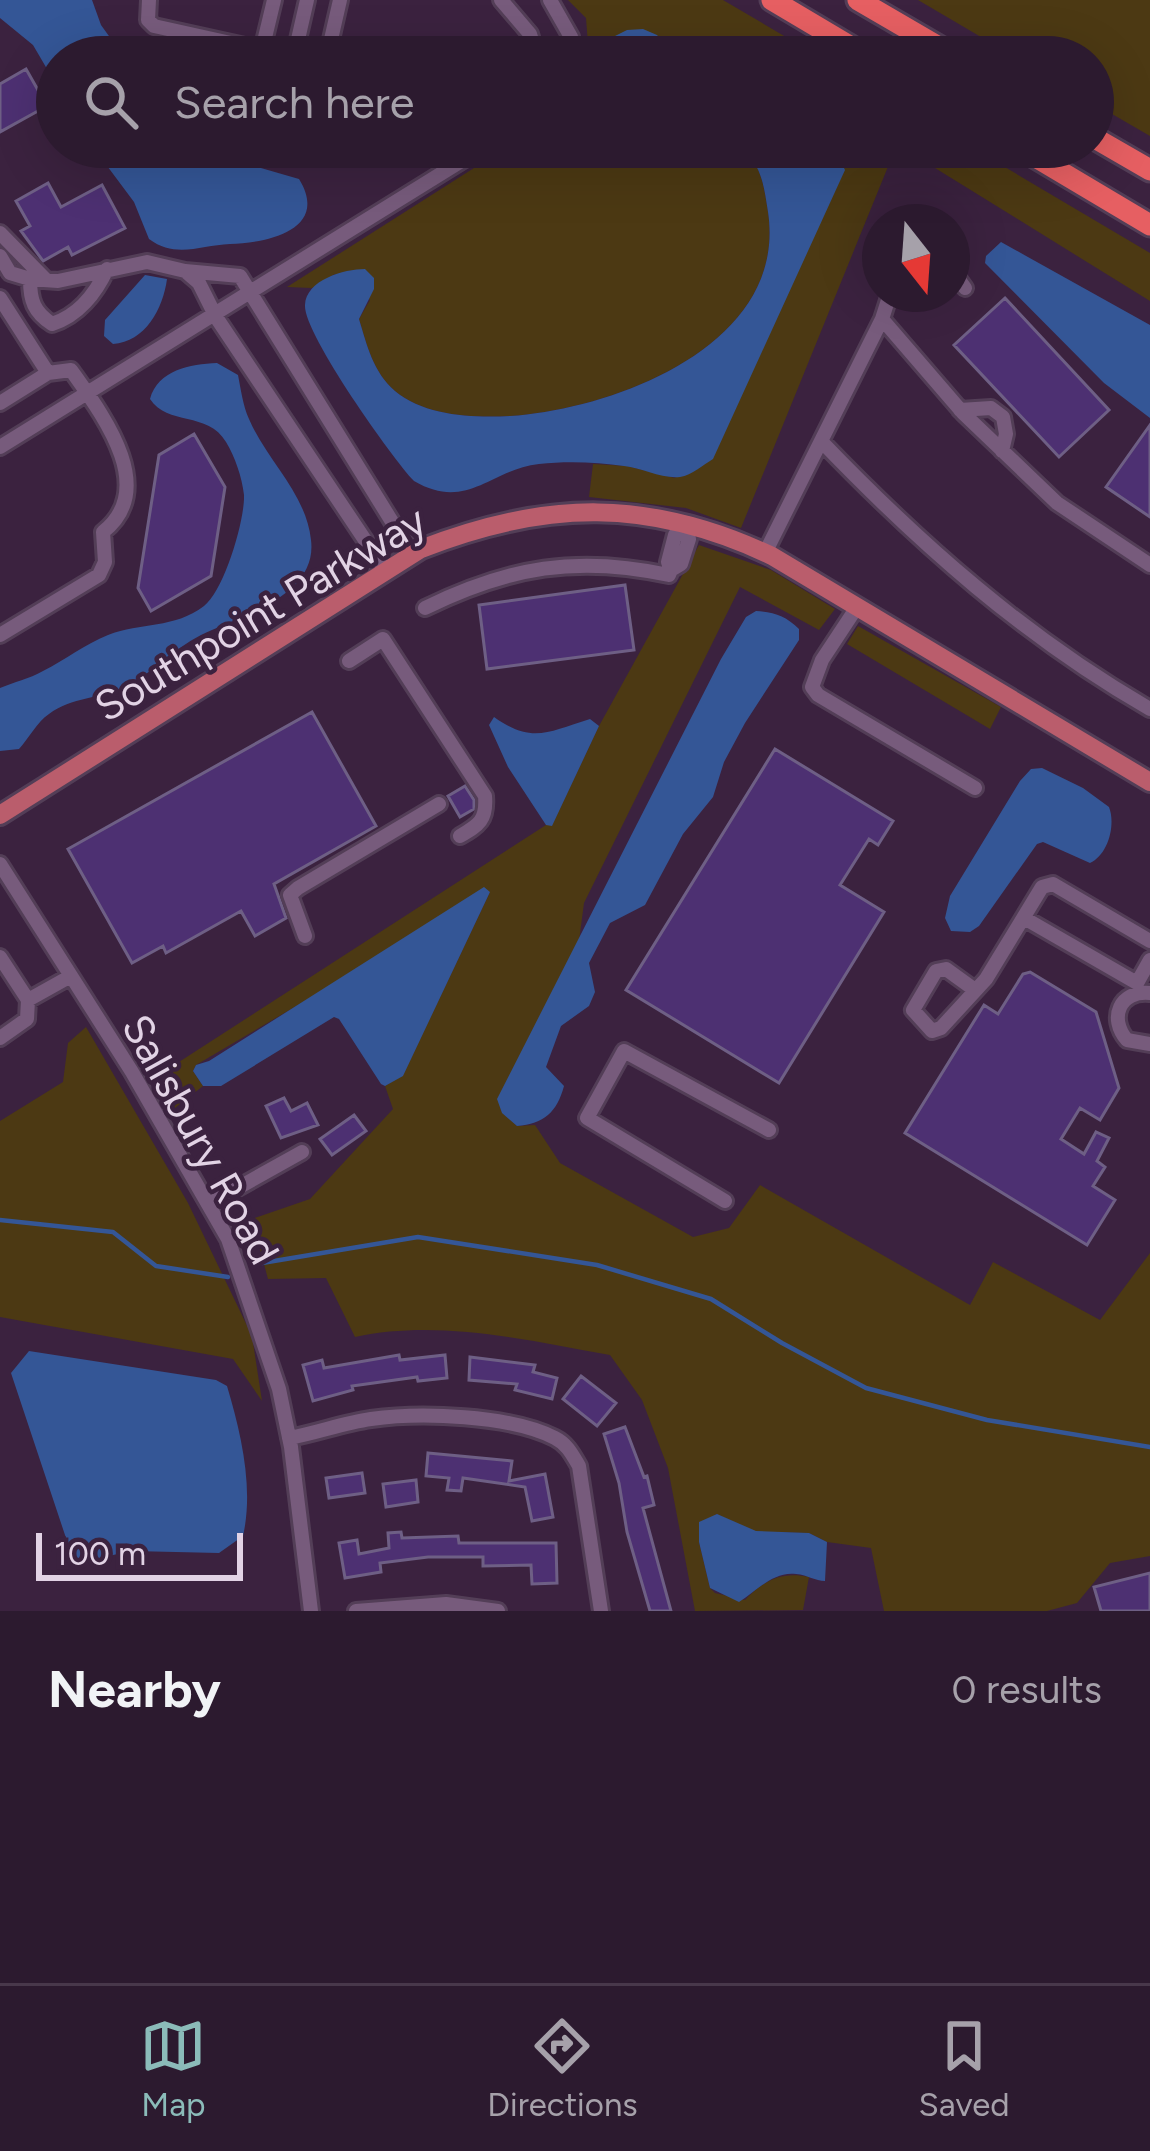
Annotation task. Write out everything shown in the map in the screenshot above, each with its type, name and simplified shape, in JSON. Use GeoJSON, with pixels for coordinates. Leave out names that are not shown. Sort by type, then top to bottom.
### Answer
{"type":"FeatureCollection","features":[{"type":"Feature","properties":{"kind":"highway"},"geometry":{"type":"LineString","coordinates":[[772,0],[833,36]]}},
{"type":"Feature","properties":{"kind":"highway"},"geometry":{"type":"LineString","coordinates":[[858,0],[920,36]]}},
{"type":"Feature","properties":{"kind":"highway"},"geometry":{"type":"LineString","coordinates":[[1114,149],[1150,170]]}},
{"type":"Feature","properties":{"kind":"highway"},"geometry":{"type":"LineString","coordinates":[[1054,168],[1150,225]]}},
{"type":"Feature","properties":{"kind":"main road","name":"Southpoint Parkway"},"geometry":{"type":"LineString","coordinates":[[0,815],[412,554],[493,524],[554,512],[619,512],[686,527],[765,553],[1150,782]]}},
{"type":"Feature","properties":{"kind":"street"},"geometry":{"type":"LineString","coordinates":[[149,0],[148,20],[154,26],[199,36]]}},
{"type":"Feature","properties":{"kind":"street"},"geometry":{"type":"LineString","coordinates":[[265,36],[274,0]]}},
{"type":"Feature","properties":{"kind":"street"},"geometry":{"type":"LineString","coordinates":[[299,36],[307,0]]}},
{"type":"Feature","properties":{"kind":"street"},"geometry":{"type":"LineString","coordinates":[[332,36],[340,0]]}},
{"type":"Feature","properties":{"kind":"street"},"geometry":{"type":"LineString","coordinates":[[501,0],[531,36]]}},
{"type":"Feature","properties":{"kind":"street"},"geometry":{"type":"LineString","coordinates":[[550,0],[570,36]]}},
{"type":"Feature","properties":{"kind":"street"},"geometry":{"type":"LineString","coordinates":[[0,447],[451,168]]}},
{"type":"Feature","properties":{"kind":"street"},"geometry":{"type":"LineString","coordinates":[[0,233],[38,279]]}},
{"type":"Feature","properties":{"kind":"street"},"geometry":{"type":"LineString","coordinates":[[0,256],[10,273],[58,281],[147,262],[240,276],[412,554]]}},
{"type":"Feature","properties":{"kind":"street"},"geometry":{"type":"LineString","coordinates":[[10,273],[25,262]]}},
{"type":"Feature","properties":{"kind":"street"},"geometry":{"type":"LineString","coordinates":[[38,279],[31,299],[38,315],[52,324],[66,320],[98,289],[107,268]]}},
{"type":"Feature","properties":{"kind":"street"},"geometry":{"type":"LineString","coordinates":[[185,271],[199,283],[216,317],[385,570]]}},
{"type":"Feature","properties":{"kind":"street"},"geometry":{"type":"LineString","coordinates":[[0,298],[48,373]]}},
{"type":"Feature","properties":{"kind":"street"},"geometry":{"type":"LineString","coordinates":[[765,553],[884,312]]}},
{"type":"Feature","properties":{"kind":"street"},"geometry":{"type":"LineString","coordinates":[[882,319],[960,410],[1057,503],[1150,565]]}},
{"type":"Feature","properties":{"kind":"street"},"geometry":{"type":"LineString","coordinates":[[0,403],[48,373],[71,370],[126,466],[125,506],[118,520],[103,532],[105,562],[99,575],[0,635]]}},
{"type":"Feature","properties":{"kind":"street"},"geometry":{"type":"LineString","coordinates":[[960,410],[982,406],[1003,417],[1002,451]]}},
{"type":"Feature","properties":{"kind":"street"},"geometry":{"type":"LineString","coordinates":[[821,441],[886,509],[985,596],[1045,643],[1150,709]]}},
{"type":"Feature","properties":{"kind":"street"},"geometry":{"type":"LineString","coordinates":[[425,608],[462,590],[536,567],[624,565],[669,574],[675,535],[686,527]]}},
{"type":"Feature","properties":{"kind":"street"},"geometry":{"type":"LineString","coordinates":[[857,607],[822,660],[812,687],[818,695],[975,788]]}},
{"type":"Feature","properties":{"kind":"street"},"geometry":{"type":"LineString","coordinates":[[349,661],[383,639],[485,796],[482,823],[460,836]]}},
{"type":"Feature","properties":{"kind":"street"},"geometry":{"type":"LineString","coordinates":[[305,936],[290,896],[298,888],[439,804]]}},
{"type":"Feature","properties":{"kind":"street","name":"Salisbury Road"},"geometry":{"type":"LineString","coordinates":[[0,865],[228,1239],[263,1332],[289,1438],[310,1611]]}},
{"type":"Feature","properties":{"kind":"street"},"geometry":{"type":"LineString","coordinates":[[975,989],[946,969],[936,971],[913,1010],[932,1030],[941,1028],[986,979],[1042,887],[1053,884],[1150,940]]}},
{"type":"Feature","properties":{"kind":"street"},"geometry":{"type":"LineString","coordinates":[[1024,918],[1142,989]]}},
{"type":"Feature","properties":{"kind":"street"},"geometry":{"type":"LineString","coordinates":[[0,957],[28,1000],[27,1019],[0,1038]]}},
{"type":"Feature","properties":{"kind":"street"},"geometry":{"type":"LineString","coordinates":[[1150,960],[1142,989],[1123,1000],[1117,1026],[1127,1040],[1150,1044]]}},
{"type":"Feature","properties":{"kind":"street"},"geometry":{"type":"LineString","coordinates":[[28,1000],[71,976]]}},
{"type":"Feature","properties":{"kind":"street"},"geometry":{"type":"LineString","coordinates":[[725,1201],[587,1118],[624,1052],[770,1130]]}},
{"type":"Feature","properties":{"kind":"street"},"geometry":{"type":"LineString","coordinates":[[209,1204],[302,1152]]}},
{"type":"Feature","properties":{"kind":"street"},"geometry":{"type":"LineString","coordinates":[[289,1438],[376,1418],[476,1418],[554,1438],[566,1446],[579,1466],[601,1611]]}},
{"type":"Feature","properties":{"kind":"street"},"geometry":{"type":"LineString","coordinates":[[356,1611],[498,1611]]}},
{"type":"Feature","properties":{"kind":"shaded area"},"geometry":{"type":"Polygon","coordinates":[[[568,0],[723,0],[784,36],[655,36],[627,30],[621,36],[587,36],[586,18],[568,0]]]}},
{"type":"Feature","properties":{"kind":"shaded area"},"geometry":{"type":"Polygon","coordinates":[[[918,0],[1150,0],[1150,136],[1114,115],[1114,36],[979,36],[918,0]]]}},
{"type":"Feature","properties":{"kind":"shaded area"},"geometry":{"type":"Polygon","coordinates":[[[474,168],[756,168],[768,212],[767,259],[751,299],[723,333],[686,361],[643,383],[552,411],[465,416],[420,406],[395,391],[368,348],[359,319],[370,300],[335,274],[312,288],[287,287],[474,168]]]}},
{"type":"Feature","properties":{"kind":"shaded area"},"geometry":{"type":"Polygon","coordinates":[[[832,168],[887,168],[873,204],[862,204],[862,231],[741,528],[686,508],[589,497],[593,464],[627,466],[675,478],[832,168]]]}},
{"type":"Feature","properties":{"kind":"shaded area"},"geometry":{"type":"Polygon","coordinates":[[[935,168],[1006,168],[1150,253],[1150,301],[935,168]]]}},
{"type":"Feature","properties":{"kind":"shaded area"},"geometry":{"type":"Polygon","coordinates":[[[699,545],[771,570],[835,609],[819,630],[740,587],[584,903],[579,941],[498,1099],[502,1112],[517,1126],[535,1125],[560,1163],[693,1237],[729,1228],[760,1185],[970,1305],[993,1262],[1100,1320],[1150,1253],[1150,1556],[1110,1563],[1077,1603],[1047,1611],[884,1611],[871,1548],[827,1542],[809,1533],[756,1532],[716,1514],[699,1542],[710,1588],[745,1600],[774,1579],[809,1577],[803,1610],[695,1611],[668,1468],[642,1400],[610,1355],[450,1331],[355,1337],[326,1278],[268,1279],[252,1219],[310,1199],[393,1109],[385,1086],[403,1075],[490,892],[196,1065],[193,1071],[203,1086],[175,1108],[166,1086],[165,1071],[552,825],[599,726],[699,545]]]}},
{"type":"Feature","properties":{"kind":"shaded area"},"geometry":{"type":"Polygon","coordinates":[[[858,626],[1001,707],[990,729],[847,644],[858,626]]]}},
{"type":"Feature","properties":{"kind":"shaded area"},"geometry":{"type":"Polygon","coordinates":[[[86,1027],[188,1203],[252,1336],[262,1401],[233,1359],[0,1317],[0,1121],[63,1082],[68,1043],[86,1027]]]}},
{"type":"Feature","properties":{"kind":"water"},"geometry":{"type":"Polygon","coordinates":[[[0,0],[92,0],[109,36],[36,36],[36,50],[0,18],[0,0]]]}},
{"type":"Feature","properties":{"kind":"water"},"geometry":{"type":"Polygon","coordinates":[[[643,29],[658,36],[615,36],[643,29]]]}},
{"type":"Feature","properties":{"kind":"water"},"geometry":{"type":"Polygon","coordinates":[[[109,168],[261,168],[299,179],[307,210],[301,221],[277,236],[189,249],[169,248],[149,239],[134,202],[109,168]]]}},
{"type":"Feature","properties":{"kind":"water"},"geometry":{"type":"Polygon","coordinates":[[[757,169],[845,170],[713,459],[680,477],[571,462],[522,467],[464,491],[433,489],[414,481],[369,423],[308,320],[305,305],[312,289],[328,278],[365,269],[374,278],[374,289],[359,319],[368,348],[387,384],[407,399],[450,414],[496,417],[597,400],[686,361],[723,333],[751,299],[767,259],[768,212],[757,169]]]}},
{"type":"Feature","properties":{"kind":"water"},"geometry":{"type":"Polygon","coordinates":[[[1001,242],[1150,325],[1150,418],[1104,383],[985,263],[1001,242]]]}},
{"type":"Feature","properties":{"kind":"water"},"geometry":{"type":"Polygon","coordinates":[[[145,275],[167,279],[157,312],[134,337],[113,344],[104,336],[105,320],[145,275]]]}},
{"type":"Feature","properties":{"kind":"water"},"geometry":{"type":"Polygon","coordinates":[[[217,363],[238,375],[249,419],[302,507],[311,540],[310,559],[302,576],[273,601],[191,640],[126,686],[58,708],[19,749],[0,751],[0,688],[38,674],[108,635],[193,613],[219,586],[243,506],[238,467],[218,432],[167,413],[150,399],[168,375],[217,363]]]}},
{"type":"Feature","properties":{"kind":"water"},"geometry":{"type":"Polygon","coordinates":[[[756,611],[789,621],[799,629],[799,640],[745,723],[724,762],[713,797],[683,834],[645,905],[610,923],[589,963],[595,992],[589,1006],[561,1026],[546,1067],[564,1086],[558,1103],[535,1123],[517,1126],[502,1113],[497,1099],[721,659],[746,617],[756,611]]]}},
{"type":"Feature","properties":{"kind":"water"},"geometry":{"type":"Polygon","coordinates":[[[494,717],[530,733],[590,719],[599,726],[552,826],[546,825],[508,767],[489,725],[494,717]]]}},
{"type":"Feature","properties":{"kind":"water"},"geometry":{"type":"Polygon","coordinates":[[[1042,768],[1109,807],[1112,822],[1106,847],[1090,863],[1043,842],[1037,844],[979,926],[970,932],[951,931],[945,918],[950,896],[1020,781],[1031,769],[1042,768]]]}},
{"type":"Feature","properties":{"kind":"water"},"geometry":{"type":"Polygon","coordinates":[[[484,887],[490,892],[403,1076],[381,1084],[334,1017],[221,1086],[203,1086],[193,1071],[196,1065],[484,887]]]}},
{"type":"Feature","properties":{"kind":"water"},"geometry":{"type":"Polygon","coordinates":[[[29,1351],[216,1380],[227,1386],[246,1480],[243,1536],[219,1553],[132,1551],[80,1562],[73,1559],[11,1373],[29,1351]]]}},
{"type":"Feature","properties":{"kind":"water"},"geometry":{"type":"Polygon","coordinates":[[[717,1514],[756,1531],[809,1533],[827,1542],[825,1581],[788,1574],[739,1602],[710,1588],[699,1522],[717,1514]]]}},
{"type":"Feature","properties":{"kind":"building"},"geometry":{"type":"Polygon","coordinates":[[[26,69],[36,87],[36,112],[0,132],[0,84],[26,69]]]}},
{"type":"Feature","properties":{"kind":"building"},"geometry":{"type":"Polygon","coordinates":[[[48,183],[61,207],[102,185],[125,228],[72,255],[68,247],[43,261],[21,231],[30,226],[16,201],[48,183]]]}},
{"type":"Feature","properties":{"kind":"building"},"geometry":{"type":"Polygon","coordinates":[[[1005,298],[1109,410],[1059,457],[954,345],[1005,298]]]}},
{"type":"Feature","properties":{"kind":"building"},"geometry":{"type":"Polygon","coordinates":[[[1150,425],[1150,517],[1106,487],[1150,425]]]}},
{"type":"Feature","properties":{"kind":"building"},"geometry":{"type":"Polygon","coordinates":[[[194,434],[225,487],[211,576],[151,611],[138,588],[159,455],[194,434]]]}},
{"type":"Feature","properties":{"kind":"building"},"geometry":{"type":"Polygon","coordinates":[[[625,585],[634,650],[487,669],[479,605],[625,585]]]}},
{"type":"Feature","properties":{"kind":"building"},"geometry":{"type":"Polygon","coordinates":[[[312,712],[376,826],[274,884],[286,918],[255,936],[241,911],[166,953],[163,946],[132,963],[68,849],[312,712]]]}},
{"type":"Feature","properties":{"kind":"building"},"geometry":{"type":"Polygon","coordinates":[[[775,749],[893,821],[878,845],[869,839],[840,885],[884,912],[779,1083],[626,990],[775,749]]]}},
{"type":"Feature","properties":{"kind":"building"},"geometry":{"type":"Polygon","coordinates":[[[465,786],[474,809],[460,817],[448,796],[465,786]]]}},
{"type":"Feature","properties":{"kind":"building"},"geometry":{"type":"Polygon","coordinates":[[[1030,972],[1096,1012],[1119,1088],[1100,1120],[1080,1108],[1061,1139],[1084,1154],[1096,1132],[1109,1138],[1097,1161],[1105,1167],[1093,1186],[1115,1200],[1087,1245],[905,1133],[984,1005],[998,1014],[1023,974],[1030,972]]]}},
{"type":"Feature","properties":{"kind":"building"},"geometry":{"type":"Polygon","coordinates":[[[284,1098],[291,1111],[307,1103],[318,1125],[281,1138],[266,1106],[284,1098]]]}},
{"type":"Feature","properties":{"kind":"building"},"geometry":{"type":"Polygon","coordinates":[[[354,1115],[366,1131],[332,1155],[320,1139],[354,1115]]]}},
{"type":"Feature","properties":{"kind":"building"},"geometry":{"type":"Polygon","coordinates":[[[399,1355],[400,1360],[445,1355],[447,1378],[352,1386],[353,1390],[313,1401],[303,1365],[322,1360],[324,1368],[399,1355]]]}},
{"type":"Feature","properties":{"kind":"building"},"geometry":{"type":"Polygon","coordinates":[[[470,1357],[535,1365],[533,1372],[557,1378],[552,1399],[515,1390],[517,1384],[469,1380],[470,1357]]]}},
{"type":"Feature","properties":{"kind":"building"},"geometry":{"type":"Polygon","coordinates":[[[581,1376],[616,1403],[597,1426],[563,1399],[581,1376]]]}},
{"type":"Feature","properties":{"kind":"building"},"geometry":{"type":"Polygon","coordinates":[[[625,1427],[647,1476],[654,1505],[643,1508],[671,1611],[650,1611],[627,1532],[604,1434],[625,1427]]]}},
{"type":"Feature","properties":{"kind":"building"},"geometry":{"type":"Polygon","coordinates":[[[428,1453],[512,1461],[509,1481],[545,1474],[553,1517],[532,1521],[525,1487],[463,1478],[461,1491],[447,1490],[449,1478],[426,1476],[428,1453]]]}},
{"type":"Feature","properties":{"kind":"building"},"geometry":{"type":"Polygon","coordinates":[[[362,1473],[365,1493],[329,1498],[326,1478],[362,1473]]]}},
{"type":"Feature","properties":{"kind":"building"},"geometry":{"type":"Polygon","coordinates":[[[416,1480],[418,1502],[386,1507],[383,1484],[416,1480]]]}},
{"type":"Feature","properties":{"kind":"building"},"geometry":{"type":"Polygon","coordinates":[[[401,1532],[402,1538],[458,1536],[459,1543],[556,1543],[557,1583],[532,1584],[531,1565],[483,1566],[483,1557],[380,1563],[381,1572],[345,1578],[339,1543],[357,1540],[359,1554],[389,1548],[388,1533],[401,1532]]]}},
{"type":"Feature","properties":{"kind":"building"},"geometry":{"type":"Polygon","coordinates":[[[1150,1573],[1150,1611],[1101,1611],[1094,1587],[1150,1573]]]}},
{"type":"Feature","properties":{"kind":"waterway"},"geometry":{"type":"LineString","coordinates":[[0,1220],[113,1232],[156,1266],[228,1277]]}},
{"type":"Feature","properties":{"kind":"waterway"},"geometry":{"type":"LineString","coordinates":[[256,1264],[418,1237],[597,1265],[711,1299],[866,1388],[987,1420],[1150,1447]]}}]}
